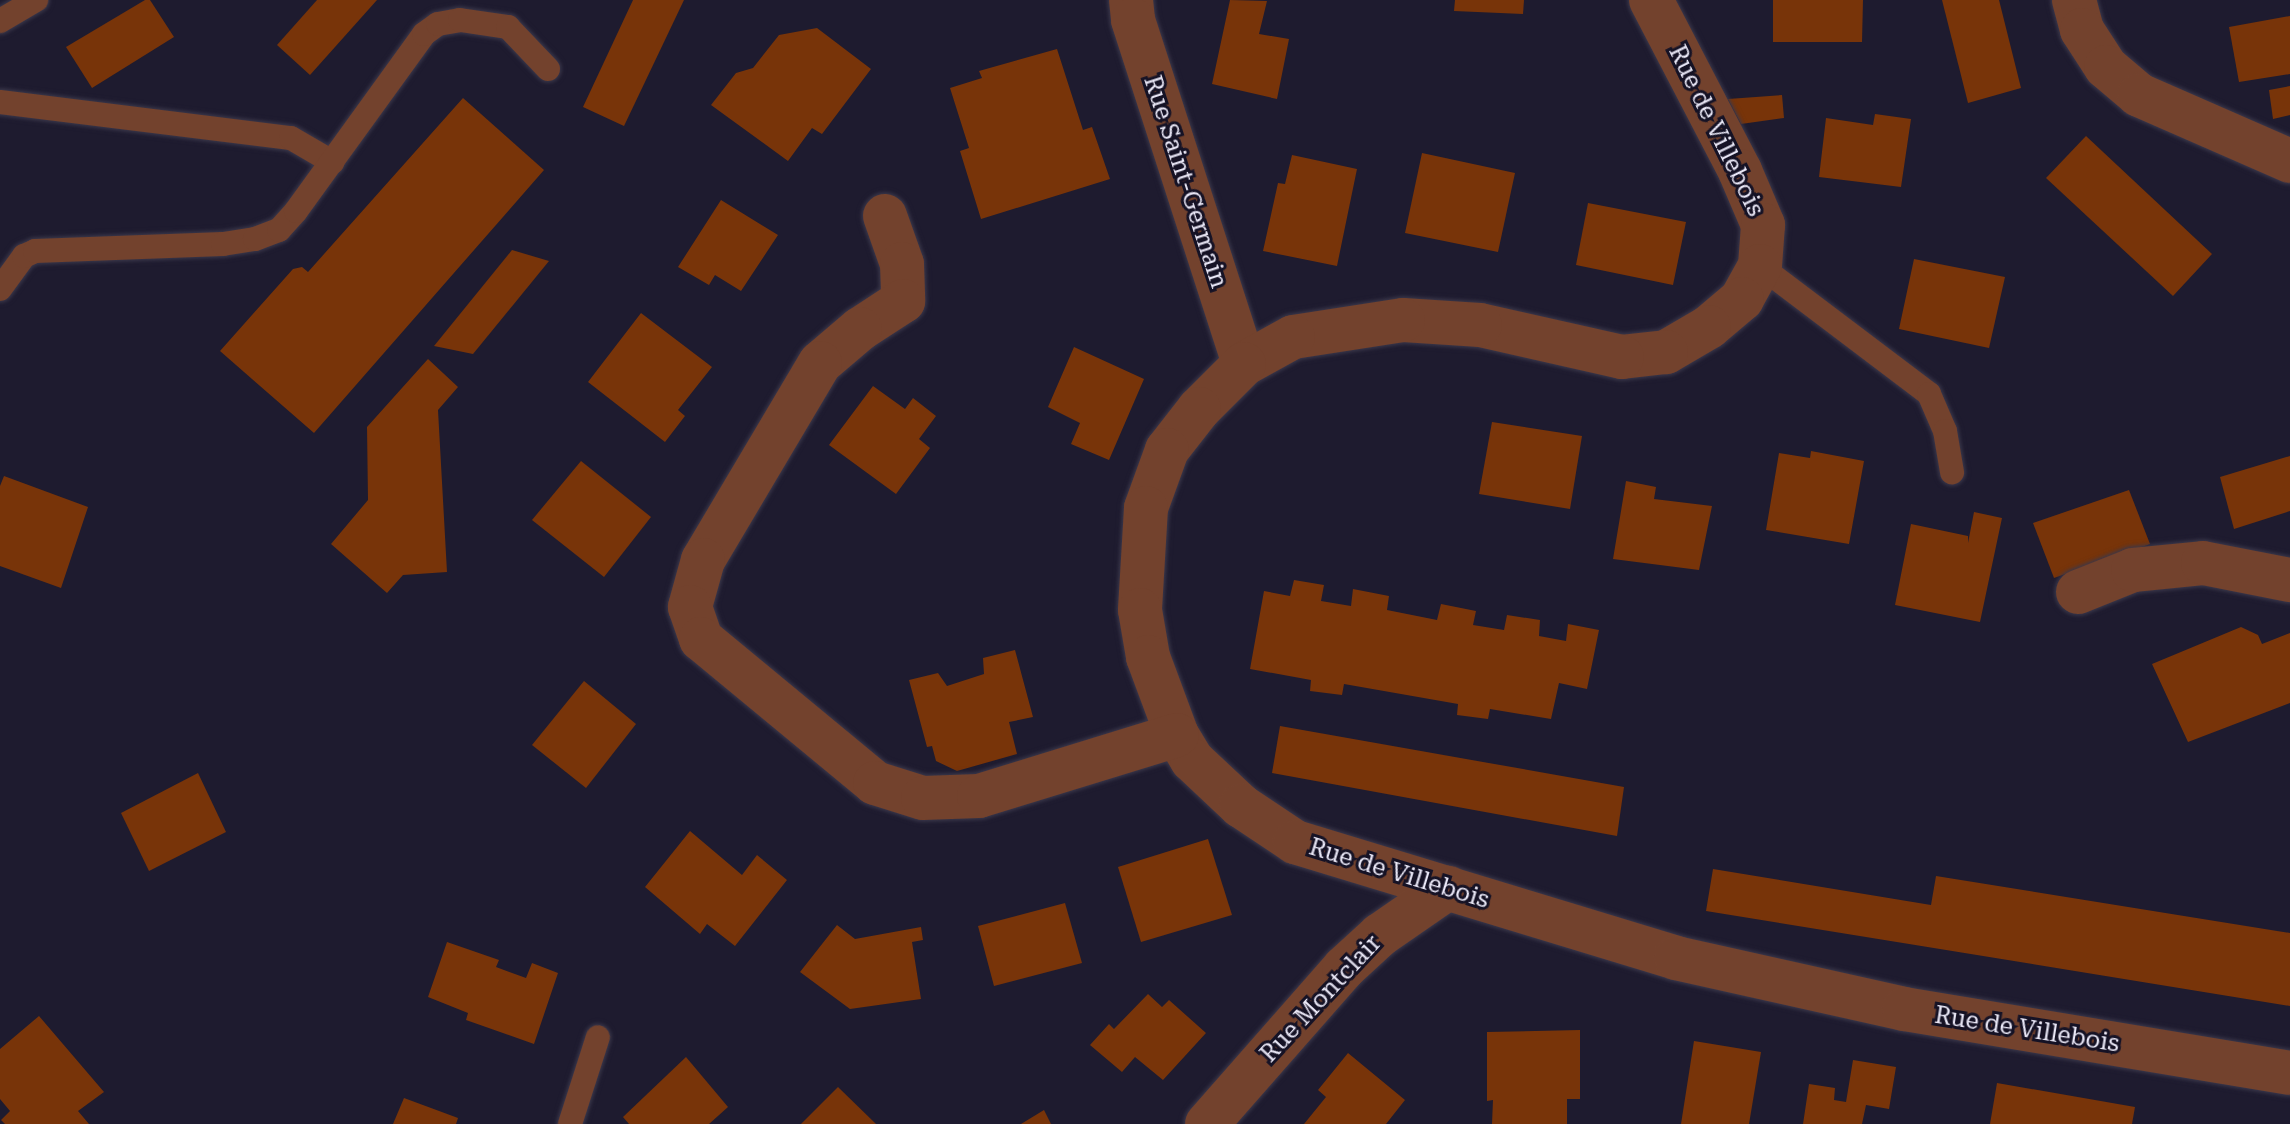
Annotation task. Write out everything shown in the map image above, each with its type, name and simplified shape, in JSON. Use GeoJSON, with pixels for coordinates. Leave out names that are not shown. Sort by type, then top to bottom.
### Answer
{"type":"FeatureCollection","features":[{"type":"Feature","properties":{"kind":"street","name":"Rue Saint-Germain"},"geometry":{"type":"LineString","coordinates":[[1131,0],[1133,20],[1244,364]]}},
{"type":"Feature","properties":{"kind":"street","name":"Rue de Villebois"},"geometry":{"type":"LineString","coordinates":[[1651,0],[1740,171],[1763,225],[1760,266],[1742,299],[1709,327],[1666,352],[1622,357],[1480,325],[1403,320],[1293,337],[1244,364],[1199,409],[1167,450],[1146,508],[1140,610],[1148,657],[1177,735],[1192,760],[1241,806],[1295,842],[1676,958],[1904,1009],[2290,1073]]}},
{"type":"Feature","properties":{"kind":"street"},"geometry":{"type":"LineString","coordinates":[[2074,0],[2082,30],[2106,67],[2139,95],[2290,161]]}},
{"type":"Feature","properties":{"kind":"street"},"geometry":{"type":"LineString","coordinates":[[885,216],[902,264],[903,301],[860,329],[820,363],[703,560],[690,607],[701,639],[875,783],[923,798],[979,796],[1177,735]]}},
{"type":"Feature","properties":{"kind":"street"},"geometry":{"type":"LineString","coordinates":[[2078,592],[2133,570],[2203,563],[2290,580]]}},
{"type":"Feature","properties":{"kind":"street","name":"Rue Montclair"},"geometry":{"type":"LineString","coordinates":[[1207,1124],[1344,968],[1380,935],[1448,888]]}},
{"type":"Feature","properties":{"kind":"lane"},"geometry":{"type":"LineString","coordinates":[[0,21],[36,0]]}},
{"type":"Feature","properties":{"kind":"lane"},"geometry":{"type":"LineString","coordinates":[[0,289],[24,256],[35,251],[223,244],[279,230],[424,34],[438,24],[460,20],[508,27],[548,69]]}},
{"type":"Feature","properties":{"kind":"lane"},"geometry":{"type":"LineString","coordinates":[[0,102],[291,138],[332,162]]}},
{"type":"Feature","properties":{"kind":"lane"},"geometry":{"type":"LineString","coordinates":[[1760,266],[1929,394],[1945,431],[1952,472]]}},
{"type":"Feature","properties":{"kind":"lane"},"geometry":{"type":"LineString","coordinates":[[570,1124],[598,1037]]}},
{"type":"Feature","properties":{"kind":"building"},"geometry":{"type":"Polygon","coordinates":[[[145,0],[150,0],[174,37],[92,88],[66,47],[145,0]]]}},
{"type":"Feature","properties":{"kind":"building"},"geometry":{"type":"Polygon","coordinates":[[[317,0],[377,0],[310,75],[277,45],[317,0]]]}},
{"type":"Feature","properties":{"kind":"building"},"geometry":{"type":"Polygon","coordinates":[[[633,0],[684,0],[624,126],[583,107],[633,0]]]}},
{"type":"Feature","properties":{"kind":"building"},"geometry":{"type":"Polygon","coordinates":[[[1230,0],[1267,1],[1259,34],[1289,39],[1277,99],[1212,84],[1230,0]]]}},
{"type":"Feature","properties":{"kind":"building"},"geometry":{"type":"Polygon","coordinates":[[[1455,0],[1524,0],[1523,14],[1454,11],[1455,0]]]}},
{"type":"Feature","properties":{"kind":"building"},"geometry":{"type":"Polygon","coordinates":[[[1773,0],[1863,0],[1862,42],[1773,42],[1773,0]]]}},
{"type":"Feature","properties":{"kind":"building"},"geometry":{"type":"Polygon","coordinates":[[[1942,0],[1999,0],[2021,88],[1968,103],[1942,0]]]}},
{"type":"Feature","properties":{"kind":"building"},"geometry":{"type":"Polygon","coordinates":[[[2290,16],[2290,74],[2239,82],[2229,27],[2290,16]]]}},
{"type":"Feature","properties":{"kind":"building"},"geometry":{"type":"Polygon","coordinates":[[[817,28],[871,69],[822,134],[812,128],[788,161],[711,105],[736,73],[753,68],[779,35],[817,28]]]}},
{"type":"Feature","properties":{"kind":"building"},"geometry":{"type":"Polygon","coordinates":[[[1057,49],[1083,130],[1092,127],[1110,179],[981,219],[960,151],[969,148],[950,88],[982,78],[979,71],[1057,49]]]}},
{"type":"Feature","properties":{"kind":"building"},"geometry":{"type":"Polygon","coordinates":[[[2290,86],[2290,115],[2273,119],[2269,90],[2290,86]]]}},
{"type":"Feature","properties":{"kind":"building"},"geometry":{"type":"Polygon","coordinates":[[[1782,95],[1784,118],[1741,124],[1728,99],[1782,95]]]}},
{"type":"Feature","properties":{"kind":"building"},"geometry":{"type":"Polygon","coordinates":[[[463,98],[544,170],[314,433],[220,351],[293,269],[302,267],[308,272],[463,98]]]}},
{"type":"Feature","properties":{"kind":"building"},"geometry":{"type":"Polygon","coordinates":[[[1875,114],[1911,119],[1901,187],[1819,177],[1826,118],[1873,125],[1875,114]]]}},
{"type":"Feature","properties":{"kind":"building"},"geometry":{"type":"Polygon","coordinates":[[[2086,136],[2212,254],[2173,296],[2046,178],[2086,136]]]}},
{"type":"Feature","properties":{"kind":"building"},"geometry":{"type":"Polygon","coordinates":[[[1422,153],[1515,173],[1498,252],[1405,233],[1422,153]]]}},
{"type":"Feature","properties":{"kind":"building"},"geometry":{"type":"Polygon","coordinates":[[[1292,155],[1357,169],[1337,266],[1263,251],[1278,183],[1285,184],[1292,155]]]}},
{"type":"Feature","properties":{"kind":"building"},"geometry":{"type":"Polygon","coordinates":[[[721,200],[778,235],[741,291],[715,275],[709,285],[678,267],[721,200]]]}},
{"type":"Feature","properties":{"kind":"building"},"geometry":{"type":"Polygon","coordinates":[[[1588,203],[1686,222],[1673,285],[1576,265],[1588,203]]]}},
{"type":"Feature","properties":{"kind":"building"},"geometry":{"type":"Polygon","coordinates":[[[512,250],[549,261],[473,354],[434,346],[512,250]]]}},
{"type":"Feature","properties":{"kind":"building"},"geometry":{"type":"Polygon","coordinates":[[[1914,259],[2005,277],[1989,348],[1899,329],[1914,259]]]}},
{"type":"Feature","properties":{"kind":"building"},"geometry":{"type":"Polygon","coordinates":[[[641,313],[712,367],[678,410],[685,416],[665,442],[588,382],[641,313]]]}},
{"type":"Feature","properties":{"kind":"building"},"geometry":{"type":"Polygon","coordinates":[[[1074,347],[1144,379],[1109,460],[1071,444],[1080,423],[1048,407],[1074,347]]]}},
{"type":"Feature","properties":{"kind":"building"},"geometry":{"type":"Polygon","coordinates":[[[428,359],[458,387],[438,410],[447,572],[403,575],[387,593],[331,544],[368,500],[367,427],[428,359]]]}},
{"type":"Feature","properties":{"kind":"building"},"geometry":{"type":"Polygon","coordinates":[[[873,386],[905,409],[913,398],[936,416],[919,439],[930,448],[896,494],[829,445],[873,386]]]}},
{"type":"Feature","properties":{"kind":"building"},"geometry":{"type":"Polygon","coordinates":[[[1492,422],[1582,436],[1570,509],[1479,494],[1492,422]]]}},
{"type":"Feature","properties":{"kind":"building"},"geometry":{"type":"Polygon","coordinates":[[[1811,451],[1864,461],[1849,544],[1766,530],[1779,453],[1810,458],[1811,451]]]}},
{"type":"Feature","properties":{"kind":"building"},"geometry":{"type":"Polygon","coordinates":[[[2290,456],[2290,511],[2234,529],[2220,477],[2290,456]]]}},
{"type":"Feature","properties":{"kind":"building"},"geometry":{"type":"Polygon","coordinates":[[[581,461],[651,517],[604,577],[532,520],[581,461]]]}},
{"type":"Feature","properties":{"kind":"building"},"geometry":{"type":"Polygon","coordinates":[[[4,476],[88,507],[61,588],[0,566],[0,486],[4,476]]]}},
{"type":"Feature","properties":{"kind":"building"},"geometry":{"type":"Polygon","coordinates":[[[1626,481],[1656,487],[1654,499],[1712,506],[1699,570],[1613,559],[1626,481]]]}},
{"type":"Feature","properties":{"kind":"building"},"geometry":{"type":"Polygon","coordinates":[[[2129,490],[2150,544],[2054,578],[2033,523],[2129,490]]]}},
{"type":"Feature","properties":{"kind":"building"},"geometry":{"type":"Polygon","coordinates":[[[1974,512],[2002,518],[1980,622],[1895,605],[1911,524],[1968,536],[1968,543],[1974,512]]]}},
{"type":"Feature","properties":{"kind":"building"},"geometry":{"type":"Polygon","coordinates":[[[1294,580],[1324,585],[1321,601],[1351,606],[1353,589],[1389,596],[1387,610],[1437,620],[1441,604],[1476,611],[1473,625],[1504,630],[1507,615],[1540,620],[1539,636],[1566,641],[1568,624],[1599,630],[1587,689],[1559,683],[1551,719],[1490,709],[1488,719],[1457,715],[1458,704],[1344,684],[1342,695],[1310,691],[1311,680],[1250,669],[1264,591],[1290,596],[1294,580]]]}},
{"type":"Feature","properties":{"kind":"building"},"geometry":{"type":"Polygon","coordinates":[[[2241,627],[2258,635],[2262,644],[2290,633],[2290,703],[2188,742],[2152,664],[2241,627]]]}},
{"type":"Feature","properties":{"kind":"building"},"geometry":{"type":"Polygon","coordinates":[[[1015,650],[1033,717],[1009,722],[1017,754],[957,771],[936,761],[932,746],[927,747],[909,680],[938,673],[947,686],[984,674],[983,658],[1015,650]]]}},
{"type":"Feature","properties":{"kind":"building"},"geometry":{"type":"Polygon","coordinates":[[[584,681],[636,724],[586,788],[532,745],[584,681]]]}},
{"type":"Feature","properties":{"kind":"building"},"geometry":{"type":"Polygon","coordinates":[[[1280,726],[1624,787],[1617,836],[1272,773],[1280,726]]]}},
{"type":"Feature","properties":{"kind":"building"},"geometry":{"type":"Polygon","coordinates":[[[198,773],[226,832],[149,871],[121,813],[198,773]]]}},
{"type":"Feature","properties":{"kind":"building"},"geometry":{"type":"Polygon","coordinates":[[[690,831],[742,875],[757,855],[787,880],[735,946],[707,924],[700,934],[645,887],[690,831]]]}},
{"type":"Feature","properties":{"kind":"building"},"geometry":{"type":"Polygon","coordinates":[[[1208,839],[1232,915],[1141,942],[1118,867],[1208,839]]]}},
{"type":"Feature","properties":{"kind":"building"},"geometry":{"type":"Polygon","coordinates":[[[1713,869],[1931,905],[1936,876],[2290,933],[2290,1006],[1706,911],[1713,869]]]}},
{"type":"Feature","properties":{"kind":"building"},"geometry":{"type":"Polygon","coordinates":[[[1065,903],[1082,963],[994,986],[978,926],[1065,903]]]}},
{"type":"Feature","properties":{"kind":"building"},"geometry":{"type":"Polygon","coordinates":[[[837,925],[855,939],[921,927],[923,940],[912,942],[921,999],[850,1009],[800,972],[837,925]]]}},
{"type":"Feature","properties":{"kind":"building"},"geometry":{"type":"Polygon","coordinates":[[[447,942],[499,960],[496,967],[526,978],[532,963],[558,973],[534,1044],[466,1020],[468,1013],[428,997],[447,942]]]}},
{"type":"Feature","properties":{"kind":"building"},"geometry":{"type":"Polygon","coordinates":[[[1148,994],[1162,1007],[1169,1000],[1206,1033],[1163,1080],[1135,1057],[1122,1072],[1090,1045],[1109,1024],[1114,1029],[1148,994]]]}},
{"type":"Feature","properties":{"kind":"building"},"geometry":{"type":"Polygon","coordinates":[[[39,1016],[104,1092],[78,1111],[89,1124],[5,1124],[1,1120],[10,1111],[0,1099],[0,1049],[39,1016]]]}},
{"type":"Feature","properties":{"kind":"building"},"geometry":{"type":"Polygon","coordinates":[[[1580,1030],[1580,1099],[1567,1099],[1567,1124],[1492,1124],[1493,1100],[1487,1101],[1487,1032],[1580,1030]]]}},
{"type":"Feature","properties":{"kind":"building"},"geometry":{"type":"Polygon","coordinates":[[[1694,1041],[1761,1052],[1749,1124],[1681,1124],[1694,1041]]]}},
{"type":"Feature","properties":{"kind":"building"},"geometry":{"type":"Polygon","coordinates":[[[1348,1053],[1405,1100],[1386,1124],[1304,1124],[1326,1097],[1318,1090],[1348,1053]]]}},
{"type":"Feature","properties":{"kind":"building"},"geometry":{"type":"Polygon","coordinates":[[[686,1057],[728,1107],[709,1124],[629,1124],[623,1117],[686,1057]]]}},
{"type":"Feature","properties":{"kind":"building"},"geometry":{"type":"Polygon","coordinates":[[[1853,1060],[1896,1067],[1889,1109],[1866,1105],[1862,1124],[1803,1124],[1809,1084],[1835,1088],[1834,1100],[1846,1102],[1853,1060]]]}},
{"type":"Feature","properties":{"kind":"building"},"geometry":{"type":"Polygon","coordinates":[[[1997,1083],[2135,1107],[2132,1124],[1990,1124],[1997,1083]]]}},
{"type":"Feature","properties":{"kind":"building"},"geometry":{"type":"Polygon","coordinates":[[[838,1087],[876,1124],[801,1124],[838,1087]]]}},
{"type":"Feature","properties":{"kind":"building"},"geometry":{"type":"Polygon","coordinates":[[[404,1098],[458,1118],[456,1124],[393,1124],[404,1098]]]}},
{"type":"Feature","properties":{"kind":"building"},"geometry":{"type":"Polygon","coordinates":[[[1044,1110],[1051,1124],[1021,1124],[1044,1110]]]}}]}
